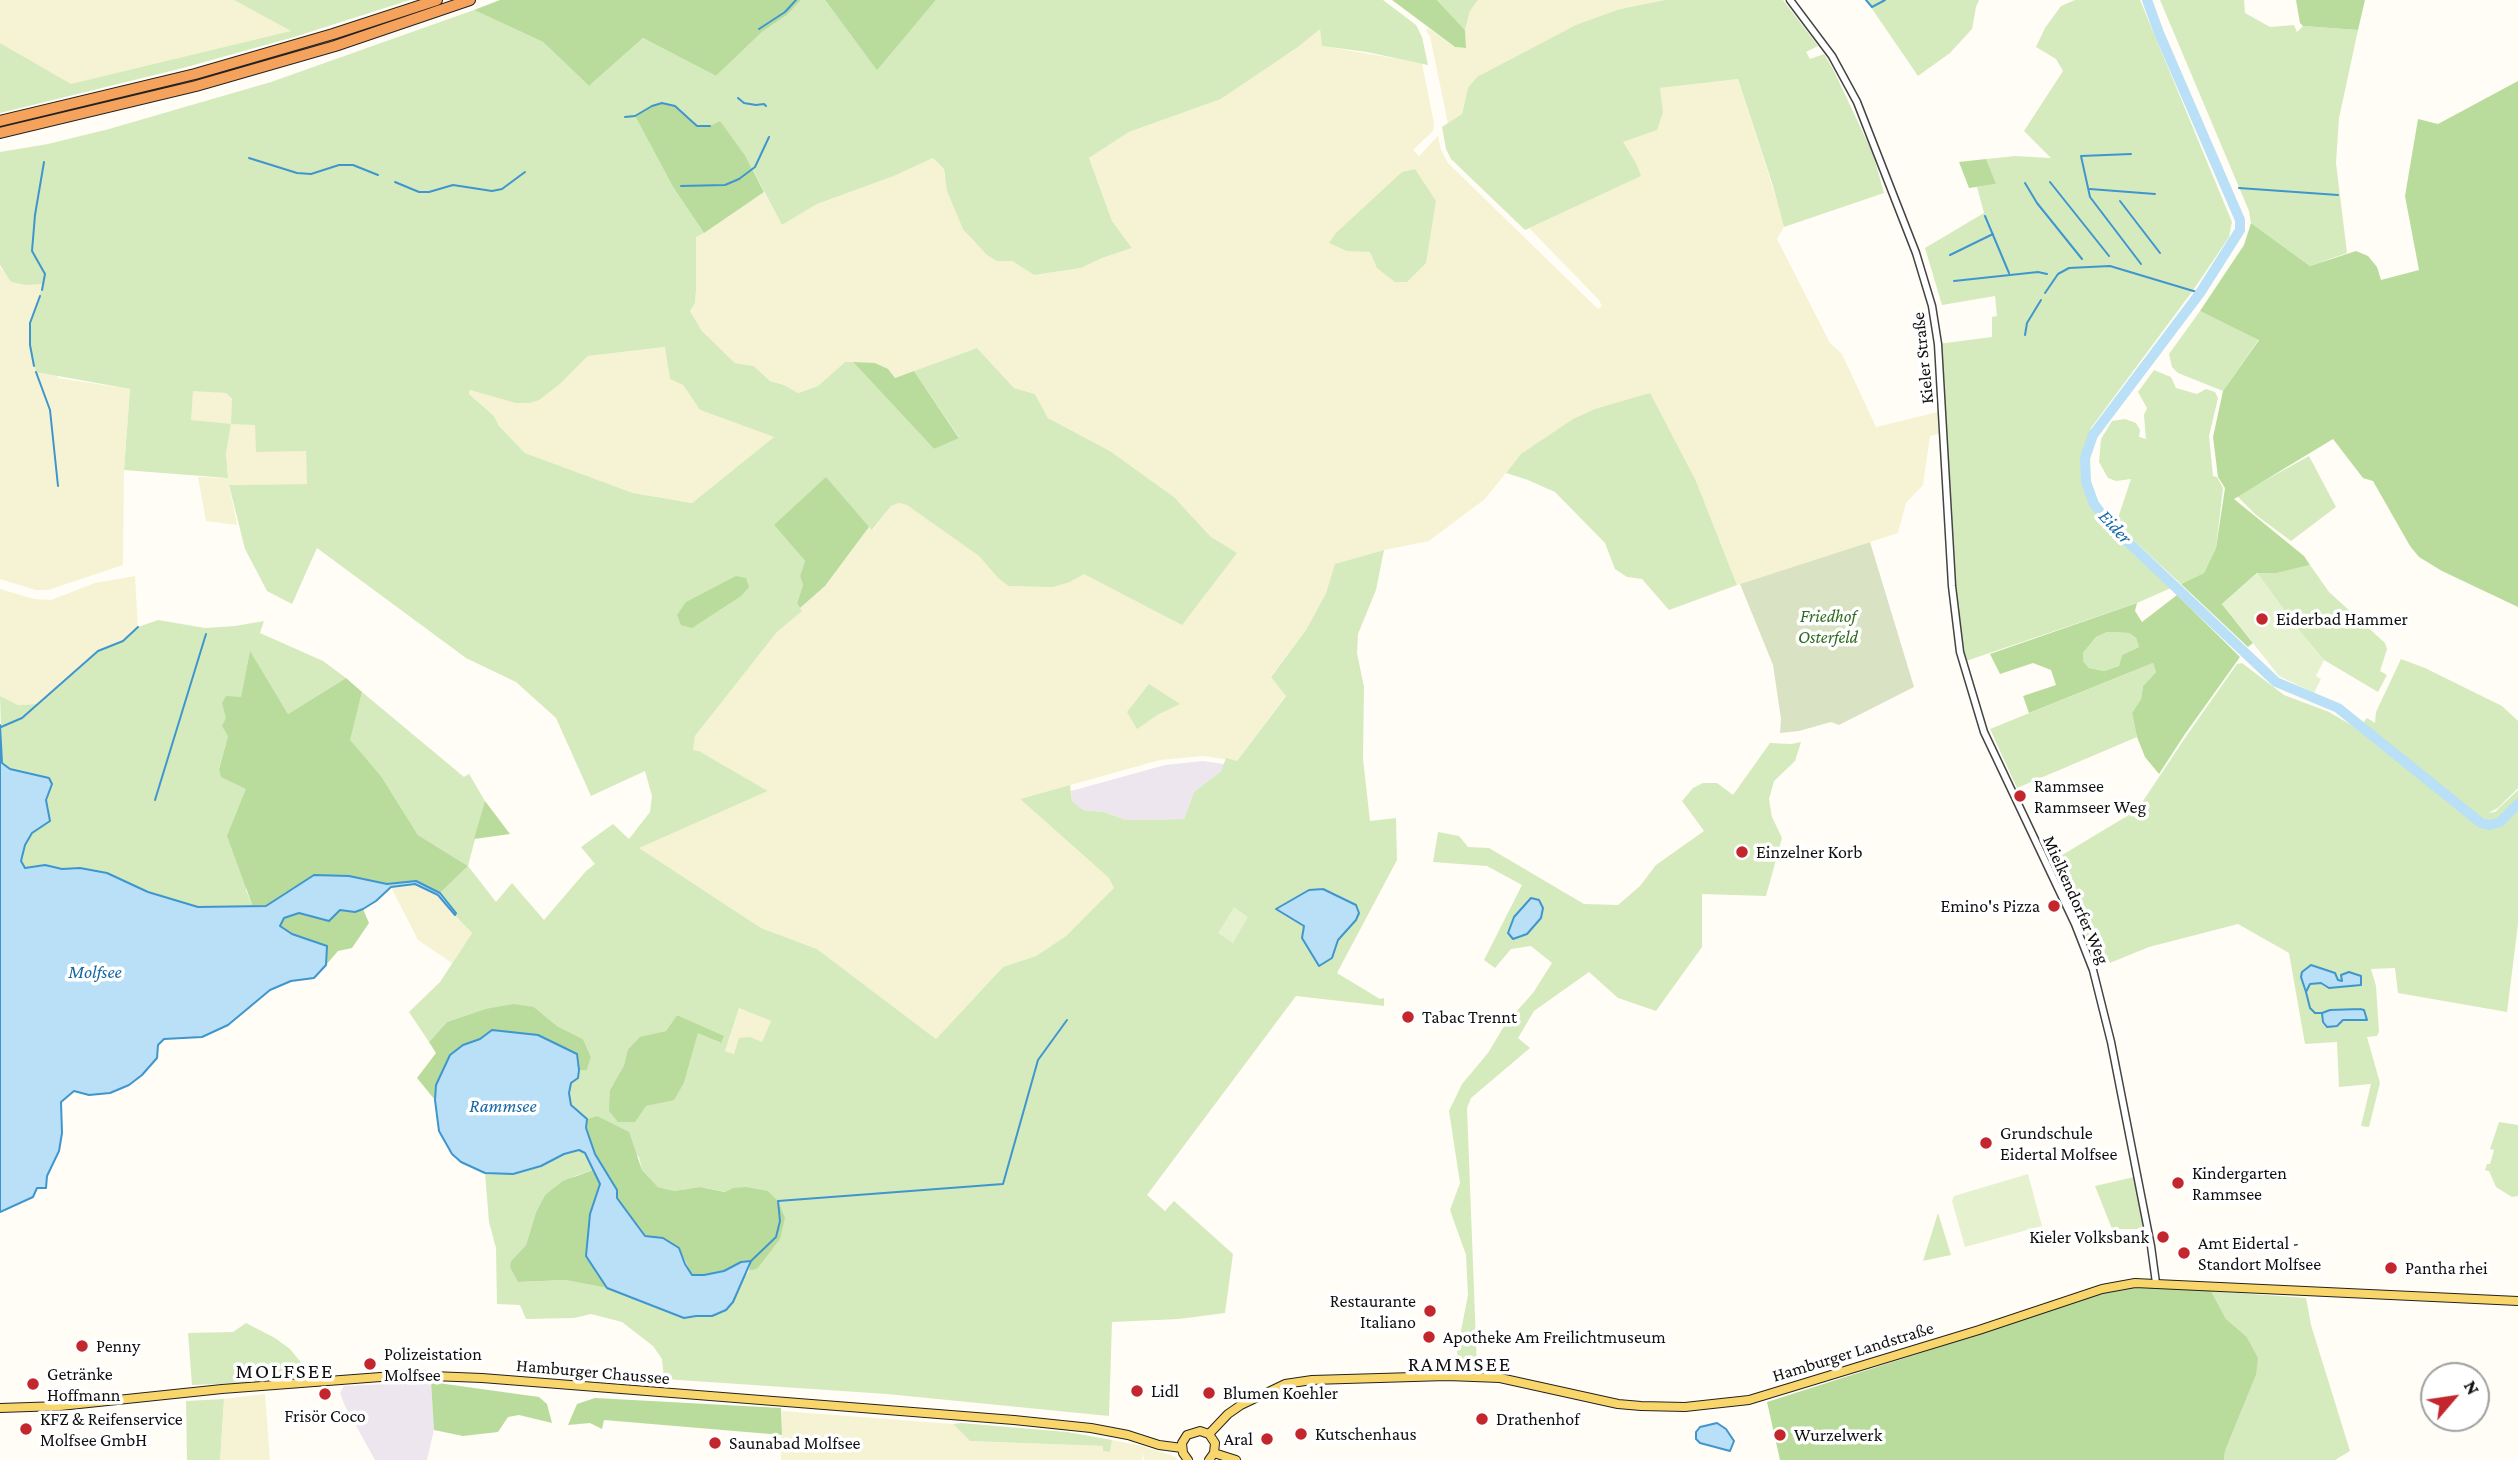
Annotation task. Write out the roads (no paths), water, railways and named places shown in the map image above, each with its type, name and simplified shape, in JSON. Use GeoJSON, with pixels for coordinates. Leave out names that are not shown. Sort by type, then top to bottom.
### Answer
{"type":"FeatureCollection","features":[{"type":"Feature","properties":{"kind":"highway"},"geometry":{"type":"LineString","coordinates":[[0,121],[195,74],[333,34],[437,0]]}},
{"type":"Feature","properties":{"kind":"highway"},"geometry":{"type":"LineString","coordinates":[[0,133],[196,86],[335,46],[470,0]]}},
{"type":"Feature","properties":{"kind":"main road","name":"Hamburger Landstraße"},"geometry":{"type":"LineString","coordinates":[[1182,1448],[1184,1439],[1191,1433],[1200,1431],[1209,1434],[1231,1412],[1276,1387],[1323,1379],[1447,1376],[1500,1378],[1641,1406],[1685,1407],[1749,1400],[2120,1285],[2156,1283],[2518,1301]]}},
{"type":"Feature","properties":{"kind":"main road","name":"Hamburger Chaussee"},"geometry":{"type":"LineString","coordinates":[[0,1408],[59,1406],[222,1389],[407,1375],[482,1378],[1014,1420],[1091,1428],[1182,1448]]}},
{"type":"Feature","properties":{"kind":"main road"},"geometry":{"type":"LineString","coordinates":[[1209,1434],[1214,1443],[1212,1457],[1236,1460]]}},
{"type":"Feature","properties":{"kind":"main road"},"geometry":{"type":"LineString","coordinates":[[1182,1448],[1188,1460]]}},
{"type":"Feature","properties":{"kind":"street","name":"Kieler Straße"},"geometry":{"type":"LineString","coordinates":[[1790,0],[1832,56],[1857,102],[1916,253],[1932,306],[1938,344],[1955,622],[1963,662]]}},
{"type":"Feature","properties":{"kind":"street","name":"Mielkendorfer Weg"},"geometry":{"type":"LineString","coordinates":[[1963,662],[1984,732],[2075,924],[2093,970],[2110,1042],[2156,1283]]}},
{"type":"Feature","properties":{"kind":"water","name":"Molfsee"},"geometry":{"type":"Polygon","coordinates":[[[0,725],[2,763],[10,769],[49,778],[52,784],[46,800],[50,821],[32,833],[25,845],[21,861],[25,868],[45,865],[107,873],[148,892],[198,907],[266,906],[314,875],[349,876],[387,884],[416,881],[440,893],[456,913],[455,915],[438,895],[415,884],[391,887],[363,909],[355,912],[340,910],[329,921],[299,913],[284,918],[280,926],[292,934],[327,946],[326,965],[314,978],[291,981],[270,990],[228,1025],[202,1037],[164,1039],[158,1045],[157,1058],[129,1085],[110,1093],[89,1095],[74,1091],[61,1102],[62,1133],[59,1151],[47,1176],[46,1188],[37,1188],[33,1197],[0,1212],[0,725]]]}},
{"type":"Feature","properties":{"kind":"water"},"geometry":{"type":"Polygon","coordinates":[[[1323,889],[1356,905],[1359,913],[1338,940],[1332,958],[1319,966],[1302,938],[1304,926],[1276,909],[1309,890],[1323,889]]]}},
{"type":"Feature","properties":{"kind":"water"},"geometry":{"type":"Polygon","coordinates":[[[1531,898],[1539,900],[1543,908],[1541,918],[1527,934],[1513,939],[1508,933],[1514,917],[1531,898]]]}},
{"type":"Feature","properties":{"kind":"water"},"geometry":{"type":"Polygon","coordinates":[[[2311,965],[2335,973],[2338,980],[2342,981],[2341,975],[2349,972],[2361,976],[2361,985],[2329,988],[2321,983],[2310,984],[2306,992],[2301,977],[2302,972],[2311,965]]]}},
{"type":"Feature","properties":{"kind":"water"},"geometry":{"type":"Polygon","coordinates":[[[2330,1010],[2364,1010],[2367,1020],[2343,1020],[2337,1026],[2327,1027],[2323,1022],[2322,1013],[2330,1010]]]}},
{"type":"Feature","properties":{"kind":"water","name":"Rammsee"},"geometry":{"type":"Polygon","coordinates":[[[492,1030],[538,1035],[577,1054],[579,1070],[578,1078],[571,1083],[571,1105],[587,1119],[586,1128],[595,1154],[617,1190],[617,1198],[645,1236],[663,1238],[679,1248],[692,1275],[724,1271],[741,1262],[751,1261],[733,1302],[726,1310],[712,1316],[684,1318],[607,1288],[586,1256],[590,1214],[600,1184],[585,1153],[579,1150],[564,1154],[541,1166],[513,1174],[485,1173],[461,1162],[452,1154],[439,1131],[436,1085],[450,1055],[492,1030]]]}},
{"type":"Feature","properties":{"kind":"water"},"geometry":{"type":"Polygon","coordinates":[[[1717,1423],[1726,1429],[1734,1441],[1730,1451],[1700,1443],[1696,1439],[1696,1432],[1700,1427],[1717,1423]]]}},
{"type":"Feature","properties":{"kind":"waterway"},"geometry":{"type":"LineString","coordinates":[[759,29],[785,12],[796,0]]}},
{"type":"Feature","properties":{"kind":"waterway"},"geometry":{"type":"LineString","coordinates":[[1866,0],[1872,7],[1885,0]]}},
{"type":"Feature","properties":{"kind":"waterway","name":"Eider"},"geometry":{"type":"LineString","coordinates":[[2147,0],[2240,220],[2240,230],[2200,293],[2093,435],[2085,458],[2086,482],[2094,504],[2111,526],[2276,682],[2338,708],[2481,823],[2490,825],[2500,822],[2518,804]]}},
{"type":"Feature","properties":{"kind":"waterway"},"geometry":{"type":"LineString","coordinates":[[738,98],[744,103],[766,106]]}},
{"type":"Feature","properties":{"kind":"waterway"},"geometry":{"type":"LineString","coordinates":[[625,117],[635,116],[662,103],[675,106],[697,126],[710,126]]}},
{"type":"Feature","properties":{"kind":"waterway"},"geometry":{"type":"LineString","coordinates":[[681,186],[725,185],[739,179],[755,167],[769,137]]}},
{"type":"Feature","properties":{"kind":"waterway"},"geometry":{"type":"LineString","coordinates":[[2131,154],[2081,156],[2090,197],[2141,264]]}},
{"type":"Feature","properties":{"kind":"waterway"},"geometry":{"type":"LineString","coordinates":[[249,158],[297,173],[311,174],[339,165],[353,165],[378,175]]}},
{"type":"Feature","properties":{"kind":"waterway"},"geometry":{"type":"LineString","coordinates":[[42,290],[45,274],[32,251],[44,162]]}},
{"type":"Feature","properties":{"kind":"waterway"},"geometry":{"type":"LineString","coordinates":[[395,182],[419,192],[453,185],[492,191],[502,189],[525,172]]}},
{"type":"Feature","properties":{"kind":"waterway"},"geometry":{"type":"LineString","coordinates":[[2050,182],[2109,256]]}},
{"type":"Feature","properties":{"kind":"waterway"},"geometry":{"type":"LineString","coordinates":[[2025,183],[2037,203],[2082,259]]}},
{"type":"Feature","properties":{"kind":"waterway"},"geometry":{"type":"LineString","coordinates":[[2239,188],[2338,195]]}},
{"type":"Feature","properties":{"kind":"waterway"},"geometry":{"type":"LineString","coordinates":[[2090,189],[2155,194]]}},
{"type":"Feature","properties":{"kind":"waterway"},"geometry":{"type":"LineString","coordinates":[[2120,201],[2160,253]]}},
{"type":"Feature","properties":{"kind":"waterway"},"geometry":{"type":"LineString","coordinates":[[1985,216],[2009,273]]}},
{"type":"Feature","properties":{"kind":"waterway"},"geometry":{"type":"LineString","coordinates":[[1950,255],[1993,234]]}},
{"type":"Feature","properties":{"kind":"waterway"},"geometry":{"type":"LineString","coordinates":[[2045,293],[2058,274],[2069,268],[2110,266],[2200,293]]}},
{"type":"Feature","properties":{"kind":"waterway"},"geometry":{"type":"LineString","coordinates":[[1954,281],[2038,272],[2047,274]]}},
{"type":"Feature","properties":{"kind":"waterway"},"geometry":{"type":"LineString","coordinates":[[34,366],[30,323],[40,296]]}},
{"type":"Feature","properties":{"kind":"waterway"},"geometry":{"type":"LineString","coordinates":[[2025,335],[2027,323],[2041,300]]}},
{"type":"Feature","properties":{"kind":"waterway"},"geometry":{"type":"LineString","coordinates":[[36,372],[50,410],[58,486]]}},
{"type":"Feature","properties":{"kind":"waterway"},"geometry":{"type":"LineString","coordinates":[[1,727],[22,718],[98,651],[123,641],[138,627]]}},
{"type":"Feature","properties":{"kind":"waterway"},"geometry":{"type":"LineString","coordinates":[[155,800],[206,634]]}},
{"type":"Feature","properties":{"kind":"waterway"},"geometry":{"type":"LineString","coordinates":[[2306,992],[2310,1008],[2315,1013],[2322,1013]]}},
{"type":"Feature","properties":{"kind":"waterway"},"geometry":{"type":"LineString","coordinates":[[751,1261],[776,1237],[780,1221],[778,1201],[1003,1184],[1038,1060],[1067,1020]]}},
{"type":"Feature","properties":{"kind":"place","name":"Eiderbad Hammer"},"geometry":{"type":"Point","coordinates":[2262,619]}},
{"type":"Feature","properties":{"kind":"place","name":"Rammsee Rammseer Weg"},"geometry":{"type":"Point","coordinates":[2020,796]}},
{"type":"Feature","properties":{"kind":"place","name":"Einzelner Korb"},"geometry":{"type":"Point","coordinates":[1742,852]}},
{"type":"Feature","properties":{"kind":"place","name":"Emino's Pizza"},"geometry":{"type":"Point","coordinates":[2054,906]}},
{"type":"Feature","properties":{"kind":"place","name":"Tabac Trennt"},"geometry":{"type":"Point","coordinates":[1408,1017]}},
{"type":"Feature","properties":{"kind":"place","name":"Grundschule Eidertal Molfsee"},"geometry":{"type":"Point","coordinates":[1986,1143]}},
{"type":"Feature","properties":{"kind":"place","name":"Kindergarten Rammsee"},"geometry":{"type":"Point","coordinates":[2178,1183]}},
{"type":"Feature","properties":{"kind":"place","name":"Kieler Volksbank"},"geometry":{"type":"Point","coordinates":[2163,1237]}},
{"type":"Feature","properties":{"kind":"place","name":"Amt Eidertal - Standort Molfsee"},"geometry":{"type":"Point","coordinates":[2184,1253]}},
{"type":"Feature","properties":{"kind":"place","name":"Pantha rhei"},"geometry":{"type":"Point","coordinates":[2391,1268]}},
{"type":"Feature","properties":{"kind":"place","name":"Restaurante Italiano"},"geometry":{"type":"Point","coordinates":[1430,1311]}},
{"type":"Feature","properties":{"kind":"place","name":"Apotheke Am Freilichtmuseum"},"geometry":{"type":"Point","coordinates":[1429,1337]}},
{"type":"Feature","properties":{"kind":"place","name":"Penny"},"geometry":{"type":"Point","coordinates":[82,1346]}},
{"type":"Feature","properties":{"kind":"place","name":"Polizeistation Molfsee"},"geometry":{"type":"Point","coordinates":[370,1364]}},
{"type":"Feature","properties":{"kind":"place","name":"Getränke Hoffmann"},"geometry":{"type":"Point","coordinates":[33,1384]}},
{"type":"Feature","properties":{"kind":"place","name":"Lidl"},"geometry":{"type":"Point","coordinates":[1137,1391]}},
{"type":"Feature","properties":{"kind":"place","name":"Blumen Koehler"},"geometry":{"type":"Point","coordinates":[1209,1393]}},
{"type":"Feature","properties":{"kind":"place","name":"Frisör Coco"},"geometry":{"type":"Point","coordinates":[325,1394]}},
{"type":"Feature","properties":{"kind":"place","name":"Drathenhof"},"geometry":{"type":"Point","coordinates":[1482,1419]}},
{"type":"Feature","properties":{"kind":"place","name":"KFZ & Reifenservice Molfsee GmbH"},"geometry":{"type":"Point","coordinates":[26,1429]}},
{"type":"Feature","properties":{"kind":"place","name":"Kutschenhaus"},"geometry":{"type":"Point","coordinates":[1301,1434]}},
{"type":"Feature","properties":{"kind":"place","name":"Wurzelwerk"},"geometry":{"type":"Point","coordinates":[1780,1435]}},
{"type":"Feature","properties":{"kind":"place","name":"Aral"},"geometry":{"type":"Point","coordinates":[1267,1439]}},
{"type":"Feature","properties":{"kind":"place","name":"Saunabad Molfsee"},"geometry":{"type":"Point","coordinates":[715,1443]}},
{"type":"Feature","properties":{"kind":"district","name":"RAMMSEE"},"geometry":{"type":"Point","coordinates":[1460,1365]}},
{"type":"Feature","properties":{"kind":"district","name":"MOLFSEE"},"geometry":{"type":"Point","coordinates":[285,1372]}},
{"type":"Feature","properties":{"kind":"park label","name":"Friedhof Osterfeld"},"geometry":{"type":"Point","coordinates":[1828,626]}}]}
